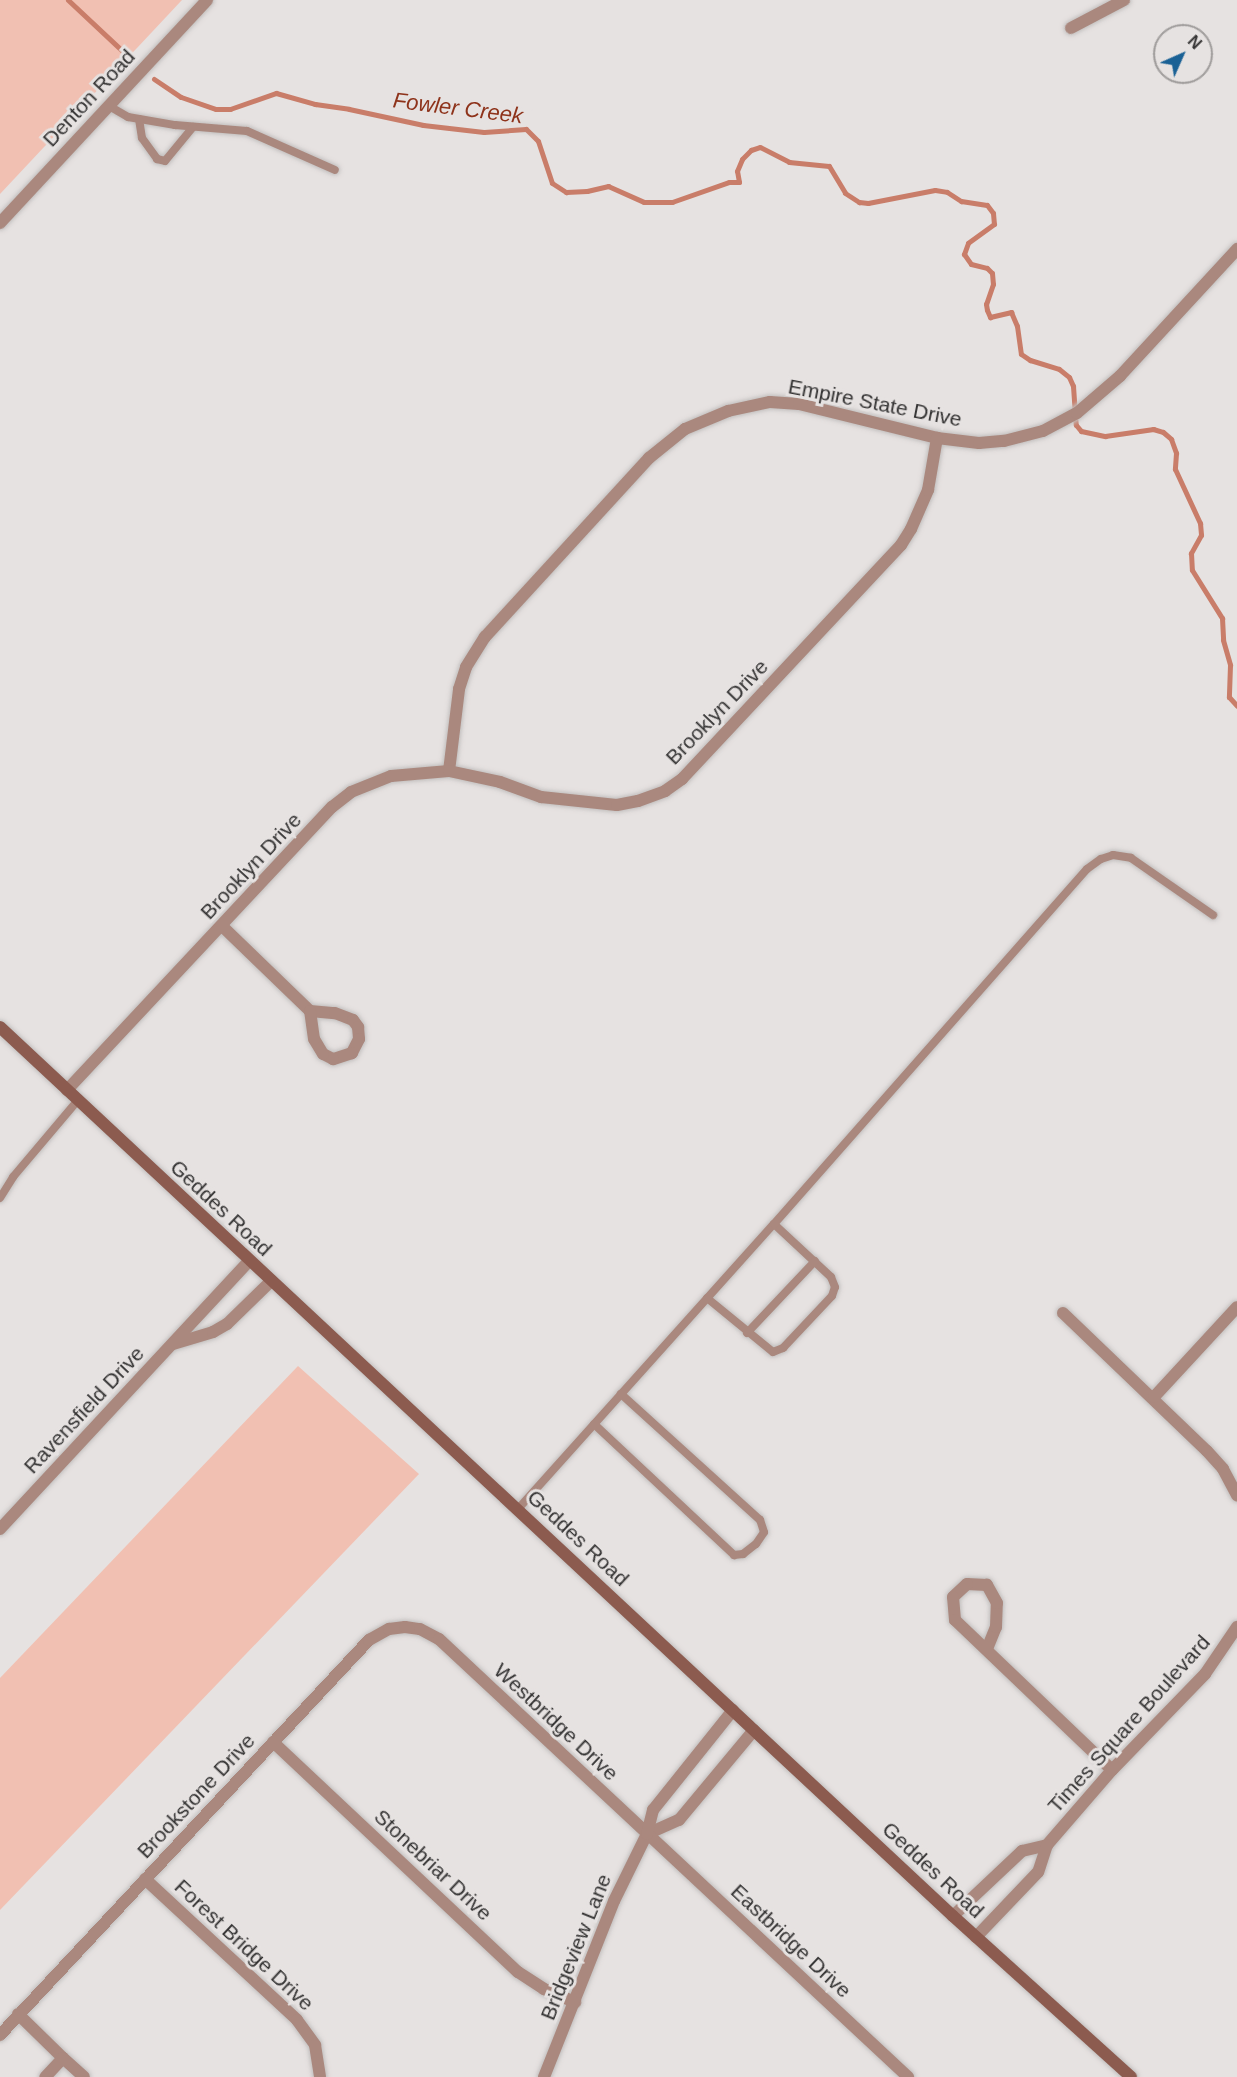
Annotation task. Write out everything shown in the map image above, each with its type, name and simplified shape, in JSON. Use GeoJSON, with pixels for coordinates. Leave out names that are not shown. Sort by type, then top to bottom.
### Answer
{"type":"FeatureCollection","features":[{"type":"Feature","properties":{"kind":"main road","name":"Geddes Road"},"geometry":{"type":"LineString","coordinates":[[0,1027],[953,1916],[1131,2077]]}},
{"type":"Feature","properties":{"kind":"street","name":"Denton Road"},"geometry":{"type":"LineString","coordinates":[[0,223],[207,0]]}},
{"type":"Feature","properties":{"kind":"street"},"geometry":{"type":"LineString","coordinates":[[1071,28],[1124,0]]}},
{"type":"Feature","properties":{"kind":"street","name":"Empire State Drive"},"geometry":{"type":"LineString","coordinates":[[449,771],[459,689],[466,667],[485,637],[649,458],[685,429],[728,411],[780,403],[800,404],[937,438],[979,443],[1004,441],[1043,431],[1062,422],[1098,395],[1237,249]]}},
{"type":"Feature","properties":{"kind":"street","name":"Brooklyn Drive"},"geometry":{"type":"LineString","coordinates":[[67,1090],[332,807],[351,792],[391,776],[449,771],[500,782],[541,797],[594,804],[638,801],[664,791],[699,764],[901,545],[911,529],[928,490],[937,438]]}},
{"type":"Feature","properties":{"kind":"street"},"geometry":{"type":"LineString","coordinates":[[222,926],[310,1011],[314,1039],[323,1054],[333,1059],[352,1053],[360,1032],[353,1020],[335,1013],[310,1011]]}},
{"type":"Feature","properties":{"kind":"street","name":"Ravensfield Drive"},"geometry":{"type":"LineString","coordinates":[[0,1529],[249,1261]]}},
{"type":"Feature","properties":{"kind":"street","name":"Ravensfield Drive"},"geometry":{"type":"LineString","coordinates":[[172,1345],[213,1332],[227,1324],[271,1281]]}},
{"type":"Feature","properties":{"kind":"street"},"geometry":{"type":"LineString","coordinates":[[1154,1397],[1237,1307]]}},
{"type":"Feature","properties":{"kind":"street"},"geometry":{"type":"LineString","coordinates":[[1063,1313],[1154,1397],[1222,1469],[1237,1495]]}},
{"type":"Feature","properties":{"kind":"street"},"geometry":{"type":"LineString","coordinates":[[987,1649],[996,1628],[997,1603],[987,1585],[967,1584],[953,1598],[955,1620],[966,1634],[987,1649],[1112,1770]]}},
{"type":"Feature","properties":{"kind":"street","name":"Brookstone Drive"},"geometry":{"type":"LineString","coordinates":[[0,2035],[273,1742],[378,1634],[405,1627],[420,1629],[440,1640]]}},
{"type":"Feature","properties":{"kind":"street","name":"Times Square Boulevard"},"geometry":{"type":"LineString","coordinates":[[976,1937],[1038,1872],[1047,1845],[1112,1770],[1205,1674],[1237,1627]]}},
{"type":"Feature","properties":{"kind":"street","name":"Westbridge Drive"},"geometry":{"type":"LineString","coordinates":[[440,1640],[646,1834]]}},
{"type":"Feature","properties":{"kind":"street","name":"Bridgeview Lane"},"geometry":{"type":"LineString","coordinates":[[546,2076],[614,1901],[646,1834],[653,1810],[733,1710]]}},
{"type":"Feature","properties":{"kind":"street"},"geometry":{"type":"LineString","coordinates":[[646,1834],[680,1820],[754,1730]]}},
{"type":"Feature","properties":{"kind":"street","name":"Stonebriar Drive"},"geometry":{"type":"LineString","coordinates":[[273,1742],[518,1972],[544,1989],[575,2002]]}},
{"type":"Feature","properties":{"kind":"street","name":"Eastbridge Drive"},"geometry":{"type":"LineString","coordinates":[[646,1834],[908,2077]]}},
{"type":"Feature","properties":{"kind":"street","name":"Times Square Boulevard"},"geometry":{"type":"LineString","coordinates":[[953,1916],[1022,1851],[1047,1845]]}},
{"type":"Feature","properties":{"kind":"street","name":"Forest Bridge Drive"},"geometry":{"type":"LineString","coordinates":[[145,1879],[297,2020],[315,2045],[320,2077]]}},
{"type":"Feature","properties":{"kind":"street"},"geometry":{"type":"LineString","coordinates":[[18,2014],[84,2077]]}},
{"type":"Feature","properties":{"kind":"street"},"geometry":{"type":"LineString","coordinates":[[45,2077],[63,2058]]}},
{"type":"Feature","properties":{"kind":"lane"},"geometry":{"type":"LineString","coordinates":[[109,106],[128,117],[139,119],[193,127],[247,130],[335,170]]}},
{"type":"Feature","properties":{"kind":"lane"},"geometry":{"type":"LineString","coordinates":[[139,119],[142,138],[157,159],[165,161],[193,127]]}},
{"type":"Feature","properties":{"kind":"lane"},"geometry":{"type":"LineString","coordinates":[[518,1509],[774,1224],[1087,868],[1113,855],[1131,858],[1213,915]]}},
{"type":"Feature","properties":{"kind":"lane"},"geometry":{"type":"LineString","coordinates":[[0,1198],[13,1177],[78,1100]]}},
{"type":"Feature","properties":{"kind":"lane"},"geometry":{"type":"LineString","coordinates":[[707,1298],[773,1352],[783,1348],[832,1296],[835,1287],[831,1276],[774,1224]]}},
{"type":"Feature","properties":{"kind":"lane"},"geometry":{"type":"LineString","coordinates":[[747,1333],[815,1261]]}},
{"type":"Feature","properties":{"kind":"lane"},"geometry":{"type":"LineString","coordinates":[[594,1424],[734,1555],[743,1554],[756,1544],[764,1532],[760,1520],[621,1394]]}},
{"type":"Feature","properties":{"kind":"shaded area"},"geometry":{"type":"Polygon","coordinates":[[[0,0],[182,0],[0,194],[0,0]]]}},
{"type":"Feature","properties":{"kind":"shaded area"},"geometry":{"type":"Polygon","coordinates":[[[298,1366],[419,1474],[0,1910],[0,1678],[298,1366]]]}},
{"type":"Feature","properties":{"kind":"waterway","name":"Fowler Creek"},"geometry":{"type":"LineString","coordinates":[[68,0],[130,58]]}},
{"type":"Feature","properties":{"kind":"waterway","name":"Fowler Creek"},"geometry":{"type":"LineString","coordinates":[[154,79],[181,97],[216,109],[230,109],[276,93],[315,104],[423,125],[484,132],[526,129],[538,141],[552,183],[566,192],[587,191],[608,186],[644,202],[672,202],[729,182],[739,182],[737,171],[742,159],[751,150],[760,147],[789,162],[829,166],[845,193],[859,202],[868,203],[935,190],[947,192],[961,201],[987,205],[993,213],[994,224],[968,243],[964,254],[971,264],[987,268],[992,273],[993,284],[986,304],[990,317],[1011,312],[1017,326],[1021,354],[1030,360],[1059,369],[1069,377],[1073,386],[1076,425],[1081,431],[1105,436],[1153,429],[1163,432],[1171,439],[1176,453],[1175,469],[1200,523],[1201,535],[1191,553],[1192,570],[1222,618],[1223,640],[1230,665],[1229,697],[1237,706]]}}]}
